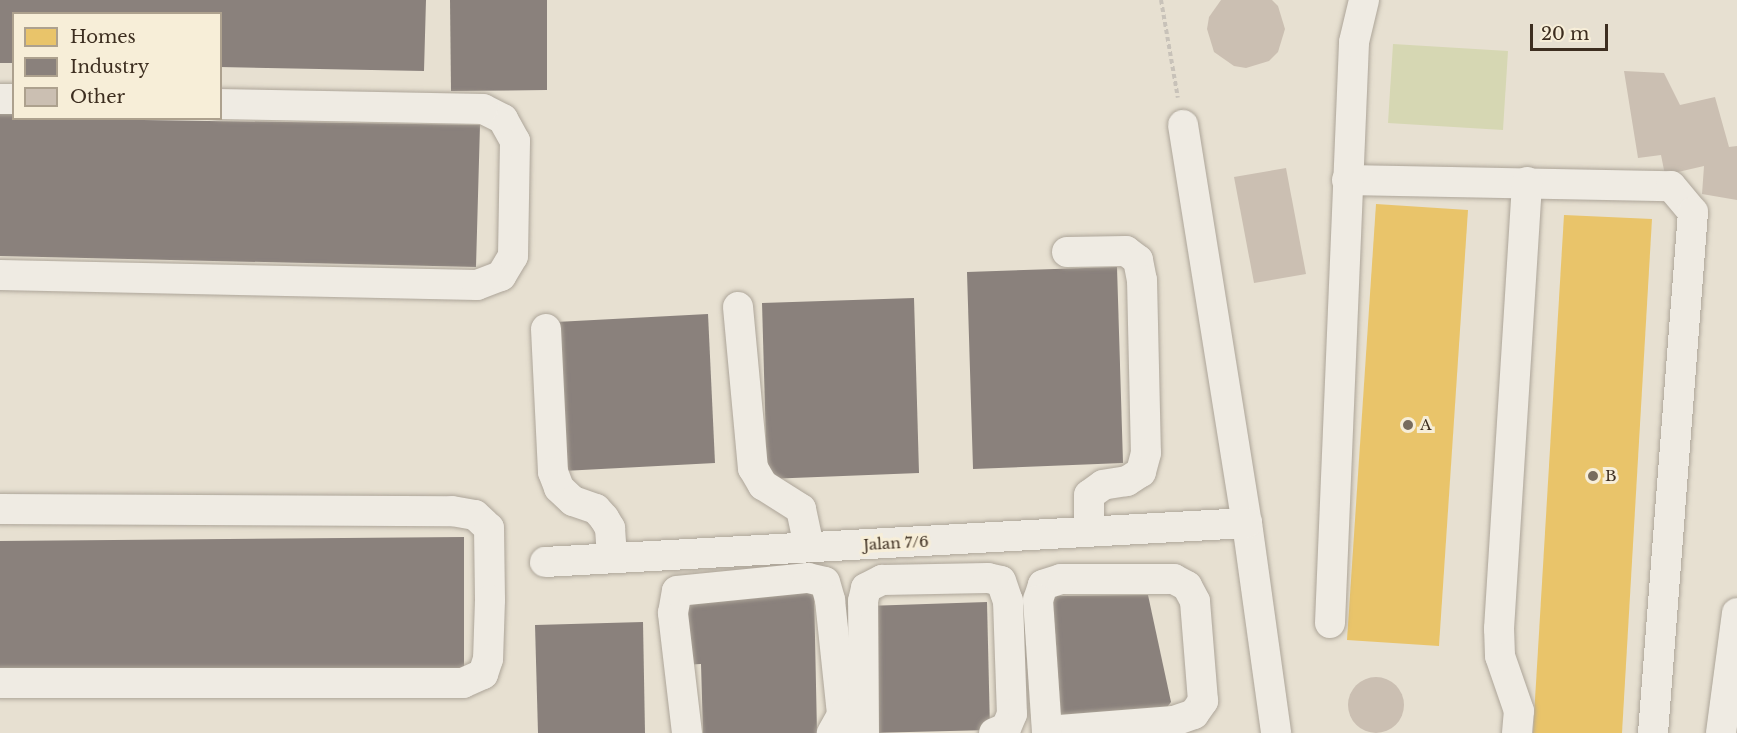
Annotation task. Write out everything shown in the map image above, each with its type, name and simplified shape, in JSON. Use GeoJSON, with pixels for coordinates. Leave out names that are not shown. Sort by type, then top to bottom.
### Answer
{"type":"FeatureCollection","features":[{"type":"Feature","properties":{"kind":"street"},"geometry":{"type":"LineString","coordinates":[[1330,623],[1354,42],[1364,0]]}},
{"type":"Feature","properties":{"kind":"street"},"geometry":{"type":"LineString","coordinates":[[0,275],[477,285],[501,276],[513,256],[515,141],[503,119],[483,110],[222,104]]}},
{"type":"Feature","properties":{"kind":"street"},"geometry":{"type":"LineString","coordinates":[[1183,125],[1247,523],[1276,733]]}},
{"type":"Feature","properties":{"kind":"street"},"geometry":{"type":"LineString","coordinates":[[1347,180],[1671,186],[1693,212],[1653,733]]}},
{"type":"Feature","properties":{"kind":"street"},"geometry":{"type":"LineString","coordinates":[[1517,733],[1519,711],[1500,656],[1499,629],[1527,182]]}},
{"type":"Feature","properties":{"kind":"street"},"geometry":{"type":"LineString","coordinates":[[1066,252],[1126,251],[1138,260],[1142,280],[1146,453],[1141,472],[1127,482],[1103,485],[1089,495],[1089,532]]}},
{"type":"Feature","properties":{"kind":"street"},"geometry":{"type":"LineString","coordinates":[[738,307],[753,468],[763,485],[801,509],[810,547]]}},
{"type":"Feature","properties":{"kind":"street"},"geometry":{"type":"LineString","coordinates":[[546,329],[553,472],[559,488],[573,501],[596,508],[604,518],[610,528],[612,558]]}},
{"type":"Feature","properties":{"kind":"street"},"geometry":{"type":"LineString","coordinates":[[0,509],[452,511],[475,515],[489,528],[490,600],[488,659],[483,674],[463,682],[0,683]]}},
{"type":"Feature","properties":{"kind":"street","name":"Jalan 7/6"},"geometry":{"type":"LineString","coordinates":[[545,562],[1247,523]]}},
{"type":"Feature","properties":{"kind":"street"},"geometry":{"type":"LineString","coordinates":[[687,733],[673,613],[677,591],[808,578],[825,582],[830,600],[842,715],[832,733]]}},
{"type":"Feature","properties":{"kind":"street"},"geometry":{"type":"LineString","coordinates":[[864,733],[863,601],[866,588],[882,580],[988,578],[1001,581],[1008,601],[1012,714],[1006,729],[994,733]]}},
{"type":"Feature","properties":{"kind":"street"},"geometry":{"type":"LineString","coordinates":[[1061,579],[1174,579],[1187,586],[1195,601],[1203,701],[1194,714],[1174,721],[1047,732],[1038,600],[1043,585],[1061,579]]}},
{"type":"Feature","properties":{"kind":"street"},"geometry":{"type":"LineString","coordinates":[[1721,733],[1737,613]]}},
{"type":"Feature","properties":{"kind":"path"},"geometry":{"type":"LineString","coordinates":[[1161,0],[1183,125]]}},
{"type":"Feature","properties":{"kind":"green space"},"geometry":{"type":"Polygon","coordinates":[[[1393,44],[1508,51],[1503,130],[1388,123],[1393,44]]]}},
{"type":"Feature","properties":{"kind":"building: Homes","name":"A"},"geometry":{"type":"Polygon","coordinates":[[[1376,204],[1468,210],[1439,646],[1347,640],[1376,204]]]}},
{"type":"Feature","properties":{"kind":"building: Homes","name":"B"},"geometry":{"type":"Polygon","coordinates":[[[1564,215],[1652,219],[1622,733],[1533,733],[1564,215]]]}},
{"type":"Feature","properties":{"kind":"building: Industry"},"geometry":{"type":"Polygon","coordinates":[[[0,0],[426,0],[424,71],[222,67],[222,12],[12,12],[12,63],[0,63],[0,0]]]}},
{"type":"Feature","properties":{"kind":"building: Industry"},"geometry":{"type":"Polygon","coordinates":[[[450,0],[547,0],[547,90],[451,91],[450,0]]]}},
{"type":"Feature","properties":{"kind":"building: Industry"},"geometry":{"type":"Polygon","coordinates":[[[0,114],[12,114],[12,120],[480,125],[476,267],[0,256],[0,114]]]}},
{"type":"Feature","properties":{"kind":"building: Industry"},"geometry":{"type":"Polygon","coordinates":[[[1117,267],[1123,463],[973,469],[967,272],[1117,267]]]}},
{"type":"Feature","properties":{"kind":"building: Industry"},"geometry":{"type":"Polygon","coordinates":[[[914,298],[919,473],[767,479],[762,303],[914,298]]]}},
{"type":"Feature","properties":{"kind":"building: Industry"},"geometry":{"type":"Polygon","coordinates":[[[708,314],[715,463],[563,471],[556,322],[708,314]]]}},
{"type":"Feature","properties":{"kind":"building: Industry"},"geometry":{"type":"Polygon","coordinates":[[[464,537],[464,677],[0,680],[0,541],[464,537]]]}},
{"type":"Feature","properties":{"kind":"building: Industry"},"geometry":{"type":"Polygon","coordinates":[[[814,589],[817,733],[703,733],[701,664],[680,665],[679,593],[814,589]]]}},
{"type":"Feature","properties":{"kind":"building: Industry"},"geometry":{"type":"Polygon","coordinates":[[[1148,595],[1171,702],[1158,719],[1053,728],[1046,596],[1148,595]]]}},
{"type":"Feature","properties":{"kind":"building: Industry"},"geometry":{"type":"Polygon","coordinates":[[[987,602],[990,730],[869,733],[866,606],[987,602]]]}},
{"type":"Feature","properties":{"kind":"building: Industry"},"geometry":{"type":"Polygon","coordinates":[[[643,622],[645,733],[538,733],[535,625],[643,622]]]}},
{"type":"Feature","properties":{"kind":"building: Other"},"geometry":{"type":"Polygon","coordinates":[[[1221,0],[1272,0],[1278,6],[1285,29],[1278,52],[1269,61],[1246,68],[1234,66],[1214,52],[1207,29],[1209,17],[1221,0]]]}},
{"type":"Feature","properties":{"kind":"building: Other"},"geometry":{"type":"Polygon","coordinates":[[[1624,71],[1664,73],[1680,105],[1715,97],[1729,147],[1737,146],[1737,200],[1702,194],[1704,166],[1665,175],[1661,155],[1638,158],[1624,71]]]}},
{"type":"Feature","properties":{"kind":"building: Other"},"geometry":{"type":"Polygon","coordinates":[[[1286,168],[1306,274],[1254,283],[1234,177],[1286,168]]]}},
{"type":"Feature","properties":{"kind":"building: Other"},"geometry":{"type":"Polygon","coordinates":[[[1376,677],[1387,679],[1396,685],[1402,694],[1404,705],[1402,716],[1396,725],[1387,731],[1376,733],[1365,731],[1356,725],[1350,716],[1348,705],[1350,694],[1356,685],[1365,679],[1376,677]]]}},
{"type":"Feature","properties":{"kind":"place","name":"A"},"geometry":{"type":"Point","coordinates":[1408,425]}},
{"type":"Feature","properties":{"kind":"place","name":"B"},"geometry":{"type":"Point","coordinates":[1593,476]}}]}
